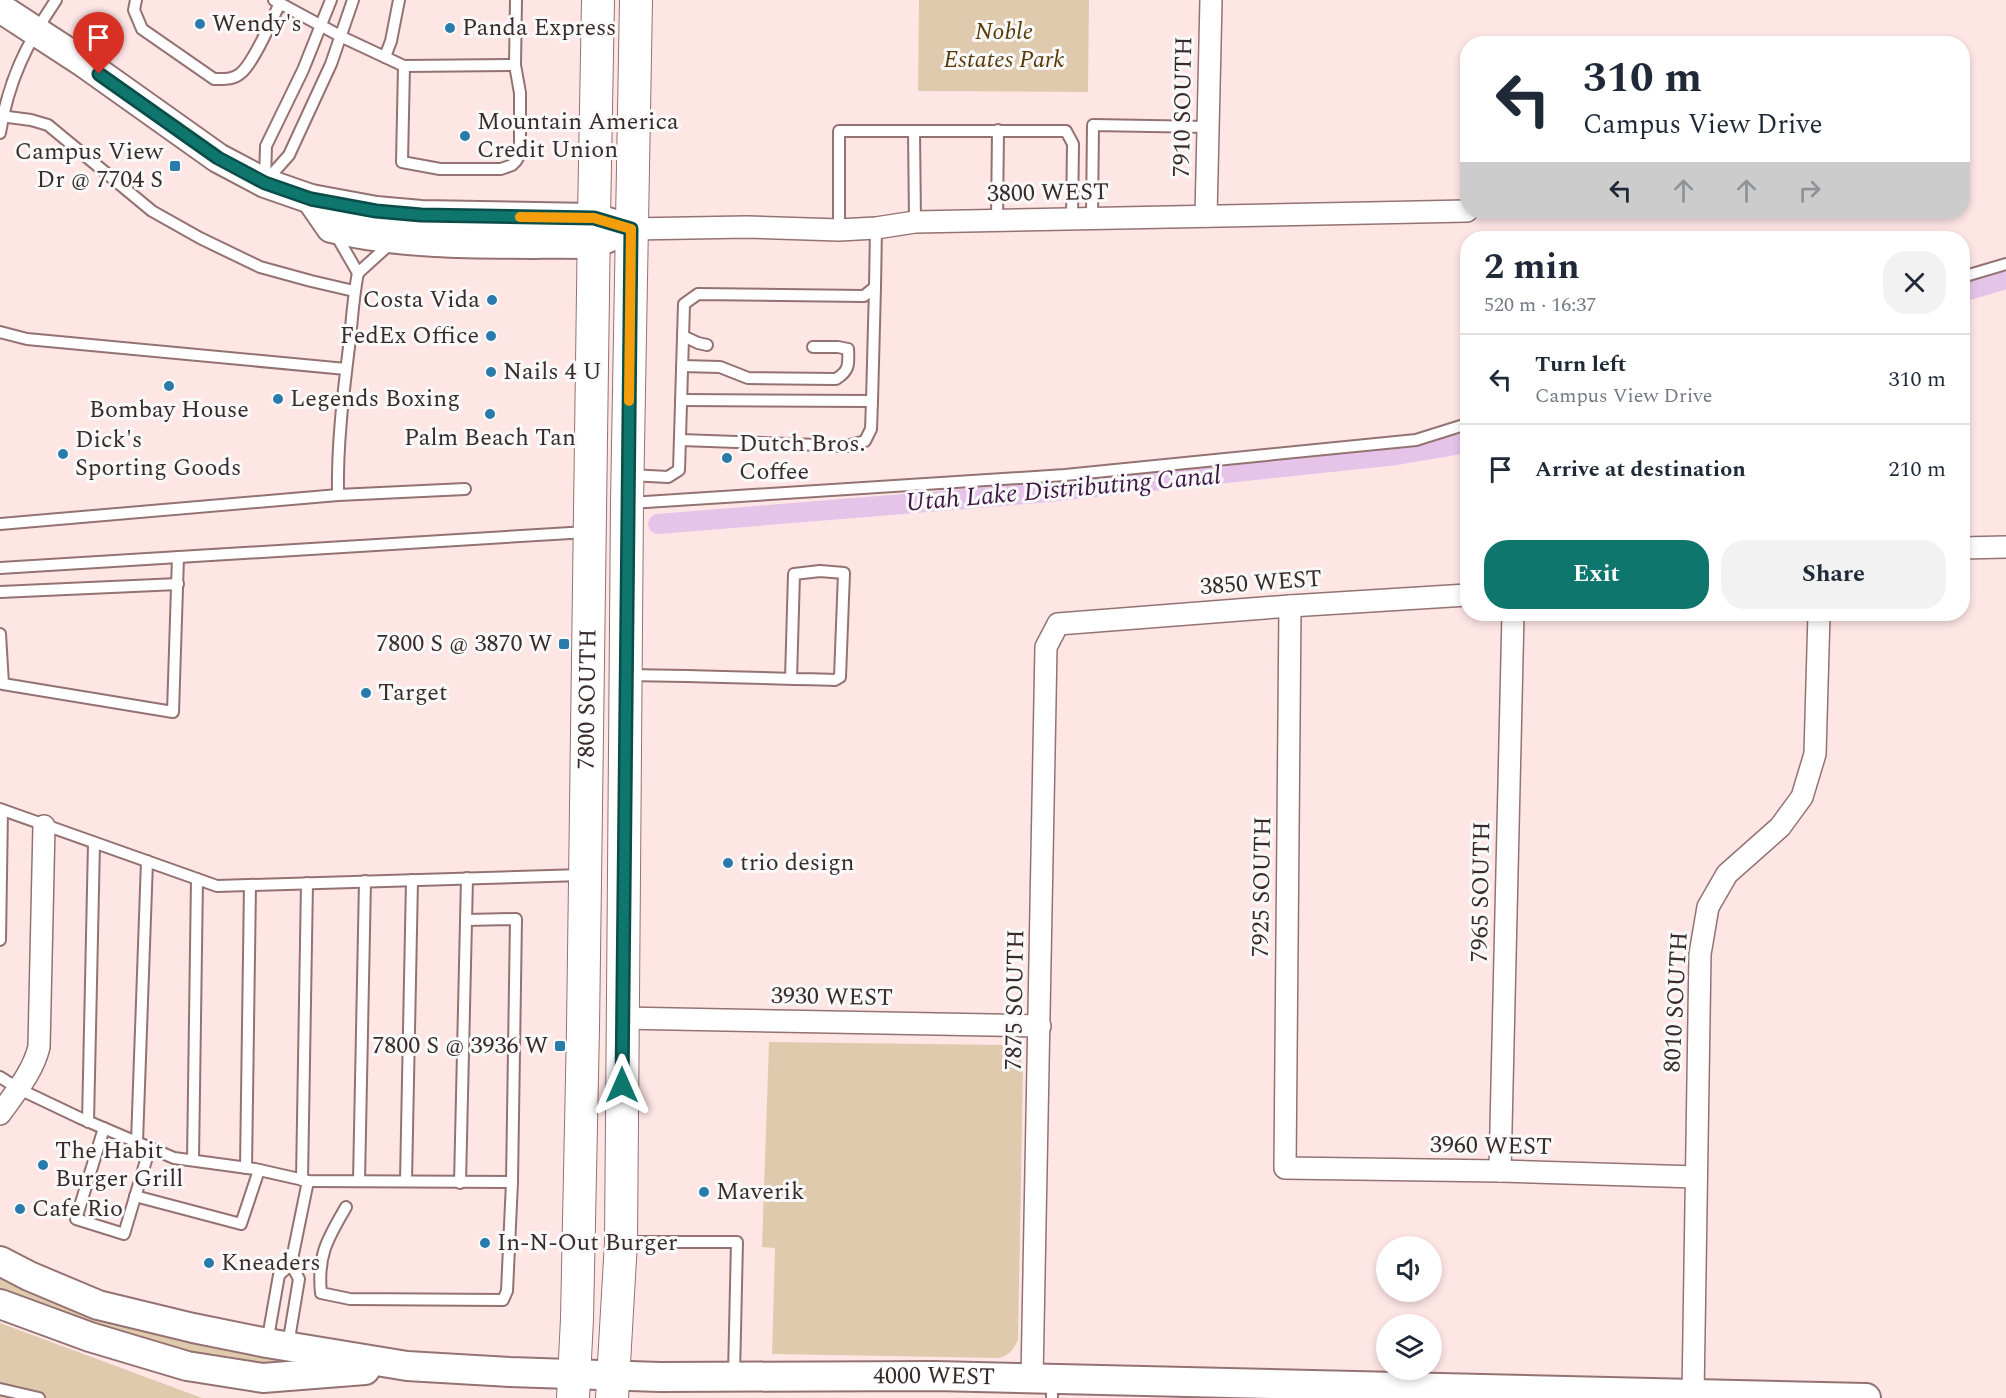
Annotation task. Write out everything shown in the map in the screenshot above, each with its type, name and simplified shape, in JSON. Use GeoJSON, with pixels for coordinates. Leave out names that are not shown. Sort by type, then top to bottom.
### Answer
{"type":"FeatureCollection","features":[{"type":"Feature","properties":{"kind":"main road","name":"7800 SOUTH"},"geometry":{"type":"LineString","coordinates":[[573,1386],[577,1319],[598,0]]}},
{"type":"Feature","properties":{"kind":"main road","name":"7800 SOUTH"},"geometry":{"type":"LineString","coordinates":[[612,1387],[621,1242],[627,489],[636,0]]}},
{"type":"Feature","properties":{"kind":"main road"},"geometry":{"type":"LineString","coordinates":[[0,8],[36,30],[218,158],[265,183],[311,199],[376,211],[593,231]]}},
{"type":"Feature","properties":{"kind":"main road"},"geometry":{"type":"LineString","coordinates":[[311,199],[331,228],[396,239],[631,229]]}},
{"type":"Feature","properties":{"kind":"main road"},"geometry":{"type":"LineString","coordinates":[[591,532],[603,543],[612,573],[610,655],[615,671],[626,674]]}},
{"type":"Feature","properties":{"kind":"main road"},"geometry":{"type":"LineString","coordinates":[[0,1261],[29,1276],[98,1305],[193,1329],[407,1366]]}},
{"type":"Feature","properties":{"kind":"main road"},"geometry":{"type":"LineString","coordinates":[[0,1304],[90,1337],[187,1366],[263,1378],[407,1366]]}},
{"type":"Feature","properties":{"kind":"main road","name":"4000 WEST"},"geometry":{"type":"LineString","coordinates":[[407,1366],[573,1386],[612,1387],[734,1378],[935,1376],[1046,1386],[1107,1385],[1244,1391],[1866,1398]]}},
{"type":"Feature","properties":{"kind":"street","name":"7910 SOUTH"},"geometry":{"type":"LineString","coordinates":[[1206,216],[1211,0]]}},
{"type":"Feature","properties":{"kind":"street","name":"3800 WEST"},"geometry":{"type":"LineString","coordinates":[[631,229],[747,227],[839,230],[876,228],[915,222],[1460,211]]}},
{"type":"Feature","properties":{"kind":"street"},"geometry":{"type":"LineString","coordinates":[[1970,548],[2006,547]]}},
{"type":"Feature","properties":{"kind":"street","name":"3850 WEST"},"geometry":{"type":"LineString","coordinates":[[1058,624],[1460,595]]}},
{"type":"Feature","properties":{"kind":"street","name":"7925 SOUTH"},"geometry":{"type":"LineString","coordinates":[[1285,1168],[1290,606]]}},
{"type":"Feature","properties":{"kind":"street","name":"7965 SOUTH"},"geometry":{"type":"LineString","coordinates":[[1500,1171],[1513,621]]}},
{"type":"Feature","properties":{"kind":"street","name":"8010 SOUTH"},"geometry":{"type":"LineString","coordinates":[[1679,1396],[1696,1177],[1700,954],[1708,907],[1727,874],[1780,827],[1802,797],[1815,754],[1819,621]]}},
{"type":"Feature","properties":{"kind":"street","name":"7875 SOUTH"},"geometry":{"type":"LineString","coordinates":[[1046,1386],[1040,1026],[1046,647],[1058,624]]}},
{"type":"Feature","properties":{"kind":"street"},"geometry":{"type":"LineString","coordinates":[[0,1114],[19,1089],[36,1058],[40,1035],[44,826]]}},
{"type":"Feature","properties":{"kind":"street","name":"3930 WEST"},"geometry":{"type":"LineString","coordinates":[[622,1018],[1040,1026]]}},
{"type":"Feature","properties":{"kind":"street","name":"3960 WEST"},"geometry":{"type":"LineString","coordinates":[[1285,1168],[1696,1177]]}},
{"type":"Feature","properties":{"kind":"lane"},"geometry":{"type":"LineString","coordinates":[[0,133],[1,116],[9,88],[36,30],[56,0]]}},
{"type":"Feature","properties":{"kind":"lane"},"geometry":{"type":"LineString","coordinates":[[136,0],[134,10],[142,29],[214,79],[228,80],[241,73],[255,53],[277,2],[342,38],[404,66],[515,65]]}},
{"type":"Feature","properties":{"kind":"lane"},"geometry":{"type":"LineString","coordinates":[[265,183],[266,146],[303,70],[332,0]]}},
{"type":"Feature","properties":{"kind":"lane"},"geometry":{"type":"LineString","coordinates":[[265,183],[289,155],[342,38],[352,0]]}},
{"type":"Feature","properties":{"kind":"lane"},"geometry":{"type":"LineString","coordinates":[[385,57],[391,41],[399,0]]}},
{"type":"Feature","properties":{"kind":"lane"},"geometry":{"type":"LineString","coordinates":[[404,66],[402,162],[440,170],[501,169],[512,165],[520,154],[520,93],[515,65],[516,0]]}},
{"type":"Feature","properties":{"kind":"lane"},"geometry":{"type":"LineString","coordinates":[[1,116],[48,125],[152,211],[200,238],[260,267],[354,291]]}},
{"type":"Feature","properties":{"kind":"lane"},"geometry":{"type":"LineString","coordinates":[[1082,218],[1093,125],[1208,127]]}},
{"type":"Feature","properties":{"kind":"lane"},"geometry":{"type":"LineString","coordinates":[[997,220],[998,130]]}},
{"type":"Feature","properties":{"kind":"lane"},"geometry":{"type":"LineString","coordinates":[[839,230],[839,131],[1066,131],[1072,144],[1082,218]]}},
{"type":"Feature","properties":{"kind":"lane"},"geometry":{"type":"LineString","coordinates":[[914,131],[915,222]]}},
{"type":"Feature","properties":{"kind":"lane"},"geometry":{"type":"LineString","coordinates":[[331,228],[347,251],[358,273]]}},
{"type":"Feature","properties":{"kind":"lane"},"geometry":{"type":"LineString","coordinates":[[681,440],[847,446],[865,441],[871,429],[876,228]]}},
{"type":"Feature","properties":{"kind":"lane"},"geometry":{"type":"LineString","coordinates":[[338,495],[338,455],[354,291],[358,273],[396,239]]}},
{"type":"Feature","properties":{"kind":"lane"},"geometry":{"type":"LineString","coordinates":[[1970,275],[2006,264]]}},
{"type":"Feature","properties":{"kind":"lane"},"geometry":{"type":"LineString","coordinates":[[627,489],[668,477],[679,470],[684,304],[698,294],[864,296],[875,287]]}},
{"type":"Feature","properties":{"kind":"lane"},"geometry":{"type":"LineString","coordinates":[[0,332],[27,339],[346,369]]}},
{"type":"Feature","properties":{"kind":"lane"},"geometry":{"type":"LineString","coordinates":[[683,336],[707,345]]}},
{"type":"Feature","properties":{"kind":"lane"},"geometry":{"type":"LineString","coordinates":[[682,366],[720,367],[748,378],[836,379],[845,374],[849,362],[848,349],[813,346]]}},
{"type":"Feature","properties":{"kind":"lane"},"geometry":{"type":"LineString","coordinates":[[681,400],[872,401]]}},
{"type":"Feature","properties":{"kind":"lane"},"geometry":{"type":"LineString","coordinates":[[627,489],[1065,475],[1416,440],[1460,426]]}},
{"type":"Feature","properties":{"kind":"lane"},"geometry":{"type":"LineString","coordinates":[[0,524],[338,495],[465,489]]}},
{"type":"Feature","properties":{"kind":"lane"},"geometry":{"type":"LineString","coordinates":[[0,568],[591,532]]}},
{"type":"Feature","properties":{"kind":"lane"},"geometry":{"type":"LineString","coordinates":[[0,634],[3,684],[173,712],[178,557]]}},
{"type":"Feature","properties":{"kind":"lane"},"geometry":{"type":"LineString","coordinates":[[626,674],[791,679],[834,680],[840,676],[844,573],[820,571],[794,574],[791,679]]}},
{"type":"Feature","properties":{"kind":"lane"},"geometry":{"type":"LineString","coordinates":[[0,592],[178,584]]}},
{"type":"Feature","properties":{"kind":"lane"},"geometry":{"type":"LineString","coordinates":[[0,940],[1,810],[217,886],[585,875]]}},
{"type":"Feature","properties":{"kind":"lane"},"geometry":{"type":"LineString","coordinates":[[88,1122],[94,843]]}},
{"type":"Feature","properties":{"kind":"lane"},"geometry":{"type":"LineString","coordinates":[[136,1142],[147,861]]}},
{"type":"Feature","properties":{"kind":"lane"},"geometry":{"type":"LineString","coordinates":[[460,1182],[467,878]]}},
{"type":"Feature","properties":{"kind":"lane"},"geometry":{"type":"LineString","coordinates":[[193,1160],[197,879]]}},
{"type":"Feature","properties":{"kind":"lane"},"geometry":{"type":"LineString","coordinates":[[406,1181],[412,880]]}},
{"type":"Feature","properties":{"kind":"lane"},"geometry":{"type":"LineString","coordinates":[[359,1181],[365,881]]}},
{"type":"Feature","properties":{"kind":"lane"},"geometry":{"type":"LineString","coordinates":[[278,1345],[299,1279],[291,1264],[305,1181],[307,883]]}},
{"type":"Feature","properties":{"kind":"lane"},"geometry":{"type":"LineString","coordinates":[[246,1168],[250,885]]}},
{"type":"Feature","properties":{"kind":"lane"},"geometry":{"type":"LineString","coordinates":[[346,1207],[326,1241],[318,1272],[321,1293],[350,1299],[503,1300],[507,1291],[512,1182],[516,919],[466,920]]}},
{"type":"Feature","properties":{"kind":"lane"},"geometry":{"type":"LineString","coordinates":[[0,1077],[19,1089],[88,1122],[174,1158],[260,1170],[305,1181],[512,1182]]}},
{"type":"Feature","properties":{"kind":"lane"},"geometry":{"type":"LineString","coordinates":[[104,1128],[76,1219],[124,1234],[150,1148]]}},
{"type":"Feature","properties":{"kind":"lane"},"geometry":{"type":"LineString","coordinates":[[135,1196],[241,1224],[260,1170]]}},
{"type":"Feature","properties":{"kind":"lane"},"geometry":{"type":"LineString","coordinates":[[621,1242],[737,1242],[734,1378]]}},
{"type":"Feature","properties":{"kind":"lane"},"geometry":{"type":"LineString","coordinates":[[278,1345],[279,1275],[291,1264]]}},
{"type":"Feature","properties":{"kind":"lane"},"geometry":{"type":"LineString","coordinates":[[0,1389],[39,1398]]}},
{"type":"Feature","properties":{"kind":"green space","name":"Noble Estates Park"},"geometry":{"type":"Polygon","coordinates":[[[919,0],[1089,0],[1088,92],[918,91],[919,0]]]}},
{"type":"Feature","properties":{"kind":"green space"},"geometry":{"type":"Polygon","coordinates":[[[769,1042],[1008,1045],[1020,1054],[1023,1072],[1018,1340],[1008,1354],[998,1358],[772,1354],[775,1248],[762,1247],[769,1042]]]}},
{"type":"Feature","properties":{"kind":"green space"},"geometry":{"type":"Polygon","coordinates":[[[0,1278],[75,1306],[313,1361],[249,1363],[179,1353],[0,1293],[0,1278]]]}},
{"type":"Feature","properties":{"kind":"green space"},"geometry":{"type":"Polygon","coordinates":[[[0,1323],[202,1398],[0,1398],[0,1323]]]}},
{"type":"Feature","properties":{"kind":"waterway","name":"Utah Lake Distributing Canal"},"geometry":{"type":"LineString","coordinates":[[1970,290],[2006,279]]}},
{"type":"Feature","properties":{"kind":"waterway","name":"Utah Lake Distributing Canal"},"geometry":{"type":"LineString","coordinates":[[658,524],[1038,493],[1397,455],[1460,444]]}},
{"type":"Feature","properties":{"kind":"slow traffic"},"geometry":{"type":"LineString","coordinates":[[520,217],[594,218],[631,229],[629,401]]}},
{"type":"Feature","properties":{"kind":"place","name":"Wendy's"},"geometry":{"type":"Point","coordinates":[200,24]}},
{"type":"Feature","properties":{"kind":"place","name":"Panda Express"},"geometry":{"type":"Point","coordinates":[450,28]}},
{"type":"Feature","properties":{"kind":"place","name":"Mountain America Credit Union"},"geometry":{"type":"Point","coordinates":[465,136]}},
{"type":"Feature","properties":{"kind":"place","name":"Campus View Dr @ 7704 S"},"geometry":{"type":"Point","coordinates":[175,166]}},
{"type":"Feature","properties":{"kind":"place","name":"Costa Vida"},"geometry":{"type":"Point","coordinates":[492,300]}},
{"type":"Feature","properties":{"kind":"place","name":"FedEx Office"},"geometry":{"type":"Point","coordinates":[491,336]}},
{"type":"Feature","properties":{"kind":"place","name":"Nails 4 U"},"geometry":{"type":"Point","coordinates":[491,372]}},
{"type":"Feature","properties":{"kind":"place","name":"Bombay House"},"geometry":{"type":"Point","coordinates":[169,386]}},
{"type":"Feature","properties":{"kind":"place","name":"Legends Boxing"},"geometry":{"type":"Point","coordinates":[278,399]}},
{"type":"Feature","properties":{"kind":"place","name":"Palm Beach Tan"},"geometry":{"type":"Point","coordinates":[490,414]}},
{"type":"Feature","properties":{"kind":"place","name":"Dick's Sporting Goods"},"geometry":{"type":"Point","coordinates":[63,454]}},
{"type":"Feature","properties":{"kind":"place","name":"Dutch Bros. Coffee"},"geometry":{"type":"Point","coordinates":[727,458]}},
{"type":"Feature","properties":{"kind":"place","name":"7800 S @ 3870 W"},"geometry":{"type":"Point","coordinates":[564,644]}},
{"type":"Feature","properties":{"kind":"place","name":"Target"},"geometry":{"type":"Point","coordinates":[366,693]}},
{"type":"Feature","properties":{"kind":"place","name":"trio design"},"geometry":{"type":"Point","coordinates":[728,863]}},
{"type":"Feature","properties":{"kind":"place","name":"7800 S @ 3936 W"},"geometry":{"type":"Point","coordinates":[560,1046]}},
{"type":"Feature","properties":{"kind":"place","name":"The Habit Burger Grill"},"geometry":{"type":"Point","coordinates":[43,1165]}},
{"type":"Feature","properties":{"kind":"place","name":"Maverik"},"geometry":{"type":"Point","coordinates":[704,1192]}},
{"type":"Feature","properties":{"kind":"place","name":"Cafe Rio"},"geometry":{"type":"Point","coordinates":[20,1209]}},
{"type":"Feature","properties":{"kind":"place","name":"In-N-Out Burger"},"geometry":{"type":"Point","coordinates":[485,1243]}},
{"type":"Feature","properties":{"kind":"place","name":"Kneaders"},"geometry":{"type":"Point","coordinates":[209,1263]}},
{"type":"Feature","properties":{"kind":"route"},"geometry":{"type":"LineString","coordinates":[[99,74],[218,158],[265,183],[311,199],[376,211],[421,215],[594,218],[631,229],[622,1085]]}}]}
